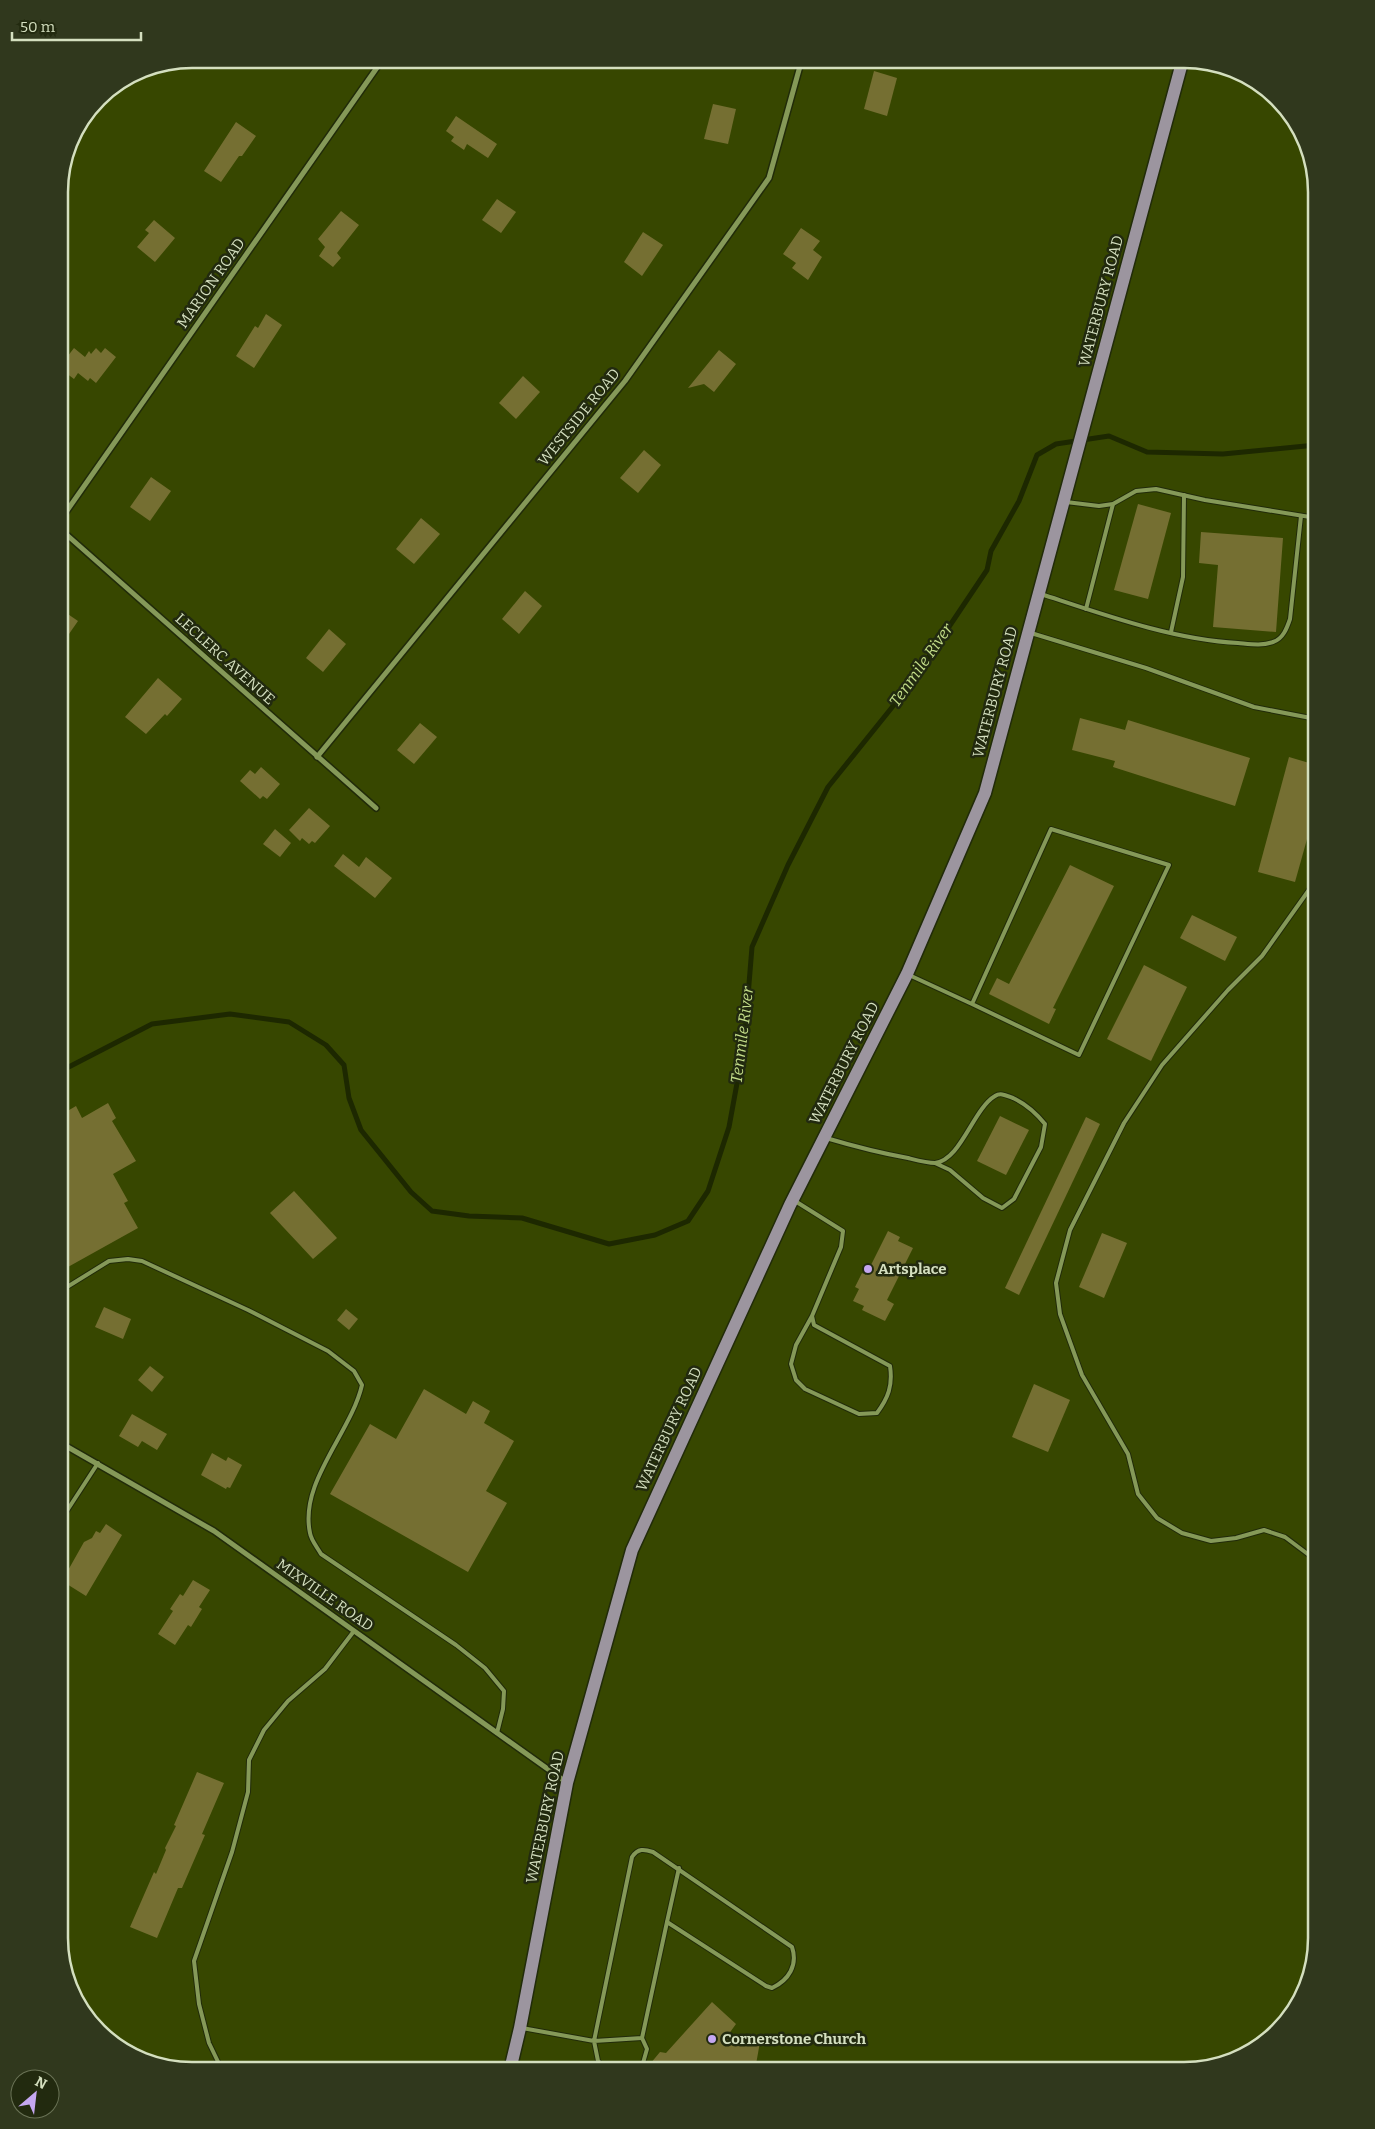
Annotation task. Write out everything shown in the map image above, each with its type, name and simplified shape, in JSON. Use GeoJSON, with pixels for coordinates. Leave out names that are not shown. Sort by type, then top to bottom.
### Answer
{"type":"FeatureCollection","features":[{"type":"Feature","properties":{"kind":"main road","name":"WATERBURY ROAD"},"geometry":{"type":"LineString","coordinates":[[512,2061],[567,1783],[632,1550],[793,1200],[907,974],[985,793],[1181,68]]}},
{"type":"Feature","properties":{"kind":"street","name":"MARION ROAD"},"geometry":{"type":"LineString","coordinates":[[68,509],[377,68]]}},
{"type":"Feature","properties":{"kind":"street","name":"WESTSIDE ROAD"},"geometry":{"type":"LineString","coordinates":[[317,757],[625,381],[769,178],[800,68]]}},
{"type":"Feature","properties":{"kind":"street","name":"LECLERC AVENUE"},"geometry":{"type":"LineString","coordinates":[[68,536],[376,808]]}},
{"type":"Feature","properties":{"kind":"street","name":"MIXVILLE ROAD"},"geometry":{"type":"LineString","coordinates":[[67,1446],[214,1531],[567,1783]]}},
{"type":"Feature","properties":{"kind":"lane"},"geometry":{"type":"LineString","coordinates":[[1064,501],[1099,506],[1112,504],[1136,491],[1156,489],[1308,517]]}},
{"type":"Feature","properties":{"kind":"lane"},"geometry":{"type":"LineString","coordinates":[[1171,632],[1183,577],[1184,495]]}},
{"type":"Feature","properties":{"kind":"lane"},"geometry":{"type":"LineString","coordinates":[[1086,609],[1112,504]]}},
{"type":"Feature","properties":{"kind":"lane"},"geometry":{"type":"LineString","coordinates":[[1039,593],[1112,617],[1212,642],[1260,645],[1274,642],[1285,632],[1290,619],[1302,516]]}},
{"type":"Feature","properties":{"kind":"lane"},"geometry":{"type":"LineString","coordinates":[[1028,632],[1146,668],[1254,707],[1308,717]]}},
{"type":"Feature","properties":{"kind":"lane"},"geometry":{"type":"LineString","coordinates":[[907,974],[1079,1055],[1168,865],[1051,829],[972,1004]]}},
{"type":"Feature","properties":{"kind":"lane"},"geometry":{"type":"LineString","coordinates":[[1308,891],[1262,956],[1228,990],[1162,1065],[1124,1123],[1070,1230],[1056,1283],[1060,1314],[1082,1374],[1128,1454],[1138,1494],[1157,1518],[1182,1533],[1211,1541],[1236,1538],[1264,1530],[1285,1538],[1308,1554]]}},
{"type":"Feature","properties":{"kind":"lane"},"geometry":{"type":"LineString","coordinates":[[824,1137],[868,1151],[935,1163],[950,1170],[983,1198],[1002,1208],[1014,1199],[1041,1147],[1045,1124],[1037,1114],[1023,1103],[1003,1094],[995,1095],[980,1112],[957,1148],[946,1159],[935,1163]]}},
{"type":"Feature","properties":{"kind":"lane"},"geometry":{"type":"LineString","coordinates":[[793,1200],[843,1232],[841,1247],[812,1316],[796,1345],[791,1364],[796,1380],[805,1389],[859,1414],[877,1413],[888,1397],[892,1378],[890,1366],[814,1326],[812,1316]]}},
{"type":"Feature","properties":{"kind":"lane"},"geometry":{"type":"LineString","coordinates":[[67,1287],[109,1261],[128,1259],[142,1261],[328,1351],[354,1370],[362,1386],[358,1403],[324,1466],[313,1493],[308,1516],[310,1536],[321,1554],[456,1644],[485,1668],[504,1691],[503,1709],[497,1733]]}},
{"type":"Feature","properties":{"kind":"lane"},"geometry":{"type":"LineString","coordinates":[[67,1510],[98,1463]]}},
{"type":"Feature","properties":{"kind":"lane"},"geometry":{"type":"LineString","coordinates":[[218,2061],[209,2043],[199,2004],[194,1961],[232,1852],[248,1792],[249,1760],[264,1730],[288,1701],[325,1670],[354,1631]]}},
{"type":"Feature","properties":{"kind":"lane"},"geometry":{"type":"LineString","coordinates":[[598,2061],[594,2041],[632,1858],[636,1852],[644,1849],[653,1852],[792,1947],[795,1955],[793,1966],[788,1976],[778,1985],[772,1988],[766,1986],[667,1922]]}},
{"type":"Feature","properties":{"kind":"lane"},"geometry":{"type":"LineString","coordinates":[[643,2061],[647,2049],[642,2038],[679,1868]]}},
{"type":"Feature","properties":{"kind":"lane"},"geometry":{"type":"LineString","coordinates":[[520,2028],[594,2041],[642,2038]]}},
{"type":"Feature","properties":{"kind":"building"},"geometry":{"type":"Polygon","coordinates":[[[874,71],[897,78],[887,116],[864,109],[874,71]]]}},
{"type":"Feature","properties":{"kind":"building"},"geometry":{"type":"Polygon","coordinates":[[[713,104],[736,109],[728,144],[704,139],[713,104]]]}},
{"type":"Feature","properties":{"kind":"building"},"geometry":{"type":"Polygon","coordinates":[[[456,116],[497,144],[488,158],[467,144],[464,150],[451,141],[454,137],[446,131],[456,116]]]}},
{"type":"Feature","properties":{"kind":"building"},"geometry":{"type":"Polygon","coordinates":[[[236,122],[256,136],[221,182],[204,171],[236,122]]]}},
{"type":"Feature","properties":{"kind":"building"},"geometry":{"type":"Polygon","coordinates":[[[497,199],[516,212],[501,233],[482,220],[497,199]]]}},
{"type":"Feature","properties":{"kind":"building"},"geometry":{"type":"Polygon","coordinates":[[[341,211],[359,225],[337,253],[341,258],[333,267],[319,256],[325,247],[318,239],[341,211]]]}},
{"type":"Feature","properties":{"kind":"building"},"geometry":{"type":"Polygon","coordinates":[[[154,220],[175,238],[155,262],[137,247],[149,233],[145,230],[154,220]]]}},
{"type":"Feature","properties":{"kind":"building"},"geometry":{"type":"Polygon","coordinates":[[[801,228],[820,241],[813,250],[822,257],[808,280],[792,268],[796,263],[783,254],[801,228]]]}},
{"type":"Feature","properties":{"kind":"building"},"geometry":{"type":"Polygon","coordinates":[[[643,232],[663,245],[642,276],[624,262],[643,232]]]}},
{"type":"Feature","properties":{"kind":"building"},"geometry":{"type":"Polygon","coordinates":[[[266,314],[282,325],[254,368],[236,356],[255,326],[258,328],[266,314]]]}},
{"type":"Feature","properties":{"kind":"building"},"geometry":{"type":"Polygon","coordinates":[[[74,348],[85,357],[89,351],[91,354],[96,348],[101,353],[105,348],[116,357],[96,383],[90,378],[88,381],[78,373],[74,379],[68,374],[68,356],[74,348]]]}},
{"type":"Feature","properties":{"kind":"building"},"geometry":{"type":"Polygon","coordinates":[[[719,350],[736,364],[714,392],[704,384],[688,388],[719,350]]]}},
{"type":"Feature","properties":{"kind":"building"},"geometry":{"type":"Polygon","coordinates":[[[523,376],[540,392],[516,419],[499,403],[523,376]]]}},
{"type":"Feature","properties":{"kind":"building"},"geometry":{"type":"Polygon","coordinates":[[[644,450],[661,465],[638,493],[620,478],[644,450]]]}},
{"type":"Feature","properties":{"kind":"building"},"geometry":{"type":"Polygon","coordinates":[[[151,477],[171,491],[150,521],[130,507],[151,477]]]}},
{"type":"Feature","properties":{"kind":"building"},"geometry":{"type":"Polygon","coordinates":[[[1138,504],[1171,513],[1148,599],[1114,590],[1138,504]]]}},
{"type":"Feature","properties":{"kind":"building"},"geometry":{"type":"Polygon","coordinates":[[[421,518],[440,534],[414,564],[396,549],[421,518]]]}},
{"type":"Feature","properties":{"kind":"building"},"geometry":{"type":"Polygon","coordinates":[[[1201,532],[1283,538],[1276,632],[1213,627],[1218,565],[1199,563],[1201,532]]]}},
{"type":"Feature","properties":{"kind":"building"},"geometry":{"type":"Polygon","coordinates":[[[525,591],[542,606],[519,634],[502,619],[525,591]]]}},
{"type":"Feature","properties":{"kind":"building"},"geometry":{"type":"Polygon","coordinates":[[[68,614],[78,621],[68,633],[68,614]]]}},
{"type":"Feature","properties":{"kind":"building"},"geometry":{"type":"Polygon","coordinates":[[[329,629],[346,644],[323,672],[306,658],[329,629]]]}},
{"type":"Feature","properties":{"kind":"building"},"geometry":{"type":"Polygon","coordinates":[[[158,678],[182,699],[167,716],[165,714],[146,734],[125,717],[158,678]]]}},
{"type":"Feature","properties":{"kind":"building"},"geometry":{"type":"Polygon","coordinates":[[[1080,718],[1125,730],[1128,720],[1250,758],[1235,806],[1113,767],[1115,761],[1072,750],[1080,718]]]}},
{"type":"Feature","properties":{"kind":"building"},"geometry":{"type":"Polygon","coordinates":[[[420,723],[437,737],[414,764],[397,750],[420,723]]]}},
{"type":"Feature","properties":{"kind":"building"},"geometry":{"type":"Polygon","coordinates":[[[1289,757],[1308,763],[1308,836],[1295,882],[1258,872],[1289,757]]]}},
{"type":"Feature","properties":{"kind":"building"},"geometry":{"type":"Polygon","coordinates":[[[261,767],[280,784],[267,799],[263,796],[260,799],[240,781],[250,770],[255,774],[261,767]]]}},
{"type":"Feature","properties":{"kind":"building"},"geometry":{"type":"Polygon","coordinates":[[[309,808],[330,826],[315,843],[312,841],[309,844],[302,838],[300,841],[289,830],[309,808]]]}},
{"type":"Feature","properties":{"kind":"building"},"geometry":{"type":"Polygon","coordinates":[[[275,829],[291,843],[280,857],[263,844],[275,829]]]}},
{"type":"Feature","properties":{"kind":"building"},"geometry":{"type":"Polygon","coordinates":[[[343,854],[359,867],[366,857],[392,878],[375,898],[334,866],[343,854]]]}},
{"type":"Feature","properties":{"kind":"building"},"geometry":{"type":"Polygon","coordinates":[[[1070,865],[1114,886],[1053,1008],[1056,1009],[1049,1024],[989,994],[997,978],[1009,984],[1070,865]]]}},
{"type":"Feature","properties":{"kind":"building"},"geometry":{"type":"Polygon","coordinates":[[[1192,915],[1237,937],[1225,961],[1180,938],[1192,915]]]}},
{"type":"Feature","properties":{"kind":"building"},"geometry":{"type":"Polygon","coordinates":[[[1144,965],[1187,987],[1151,1061],[1107,1039],[1144,965]]]}},
{"type":"Feature","properties":{"kind":"building"},"geometry":{"type":"Polygon","coordinates":[[[108,1103],[116,1118],[112,1121],[136,1161],[113,1174],[128,1201],[124,1203],[138,1228],[67,1267],[67,1111],[76,1106],[82,1118],[108,1103]]]}},
{"type":"Feature","properties":{"kind":"building"},"geometry":{"type":"Polygon","coordinates":[[[1000,1116],[1029,1130],[1006,1175],[977,1161],[1000,1116]]]}},
{"type":"Feature","properties":{"kind":"building"},"geometry":{"type":"Polygon","coordinates":[[[1086,1117],[1100,1124],[1019,1295],[1005,1288],[1086,1117]]]}},
{"type":"Feature","properties":{"kind":"building"},"geometry":{"type":"Polygon","coordinates":[[[294,1191],[337,1238],[313,1259],[270,1213],[294,1191]]]}},
{"type":"Feature","properties":{"kind":"building"},"geometry":{"type":"Polygon","coordinates":[[[888,1231],[900,1237],[898,1241],[913,1248],[887,1300],[894,1304],[885,1321],[862,1310],[864,1306],[853,1301],[859,1289],[855,1287],[862,1273],[866,1275],[888,1231]]]}},
{"type":"Feature","properties":{"kind":"building"},"geometry":{"type":"Polygon","coordinates":[[[1102,1233],[1127,1243],[1104,1298],[1079,1287],[1102,1233]]]}},
{"type":"Feature","properties":{"kind":"building"},"geometry":{"type":"Polygon","coordinates":[[[104,1307],[131,1319],[123,1339],[95,1327],[104,1307]]]}},
{"type":"Feature","properties":{"kind":"building"},"geometry":{"type":"Polygon","coordinates":[[[346,1309],[358,1319],[349,1330],[337,1320],[346,1309]]]}},
{"type":"Feature","properties":{"kind":"building"},"geometry":{"type":"Polygon","coordinates":[[[150,1366],[164,1377],[152,1392],[138,1380],[150,1366]]]}},
{"type":"Feature","properties":{"kind":"building"},"geometry":{"type":"Polygon","coordinates":[[[1034,1384],[1070,1400],[1048,1452],[1012,1437],[1034,1384]]]}},
{"type":"Feature","properties":{"kind":"building"},"geometry":{"type":"Polygon","coordinates":[[[424,1389],[466,1414],[473,1401],[490,1411],[484,1423],[514,1441],[486,1491],[507,1503],[468,1572],[330,1494],[370,1424],[396,1439],[424,1389]]]}},
{"type":"Feature","properties":{"kind":"building"},"geometry":{"type":"Polygon","coordinates":[[[132,1414],[167,1434],[157,1450],[142,1441],[138,1447],[119,1436],[132,1414]]]}},
{"type":"Feature","properties":{"kind":"building"},"geometry":{"type":"Polygon","coordinates":[[[212,1453],[226,1461],[228,1457],[242,1465],[230,1488],[227,1487],[226,1489],[201,1475],[212,1453]]]}},
{"type":"Feature","properties":{"kind":"building"},"geometry":{"type":"Polygon","coordinates":[[[106,1524],[122,1535],[86,1596],[67,1584],[67,1572],[84,1542],[92,1538],[96,1531],[100,1533],[106,1524]]]}},
{"type":"Feature","properties":{"kind":"building"},"geometry":{"type":"Polygon","coordinates":[[[193,1580],[210,1590],[199,1607],[202,1609],[191,1627],[188,1625],[175,1645],[158,1634],[173,1611],[170,1609],[180,1594],[183,1596],[193,1580]]]}},
{"type":"Feature","properties":{"kind":"building"},"geometry":{"type":"Polygon","coordinates":[[[197,1772],[224,1783],[202,1834],[205,1835],[182,1888],[178,1888],[157,1938],[130,1927],[154,1872],[156,1874],[166,1850],[165,1848],[176,1826],[174,1825],[197,1772]]]}},
{"type":"Feature","properties":{"kind":"building","name":"Cornerstone Church"},"geometry":{"type":"Polygon","coordinates":[[[712,2002],[736,2024],[728,2035],[760,2042],[757,2062],[652,2061],[660,2052],[666,2053],[712,2002]]]}},
{"type":"Feature","properties":{"kind":"waterway","name":"Tenmile River"},"geometry":{"type":"LineString","coordinates":[[67,1068],[152,1024],[230,1014],[289,1022],[326,1045],[344,1065],[349,1098],[361,1130],[411,1192],[432,1211],[469,1216],[522,1218],[609,1244],[655,1235],[688,1221],[708,1191],[729,1127],[744,1045],[752,947],[788,865],[828,787],[910,685],[987,570],[991,551],[1019,501],[1037,455],[1056,444],[1109,436],[1147,452],[1223,454],[1308,446]]}},
{"type":"Feature","properties":{"kind":"place","name":"Artsplace"},"geometry":{"type":"Point","coordinates":[868,1269]}},
{"type":"Feature","properties":{"kind":"place","name":"Cornerstone Church"},"geometry":{"type":"Point","coordinates":[712,2039]}}]}
